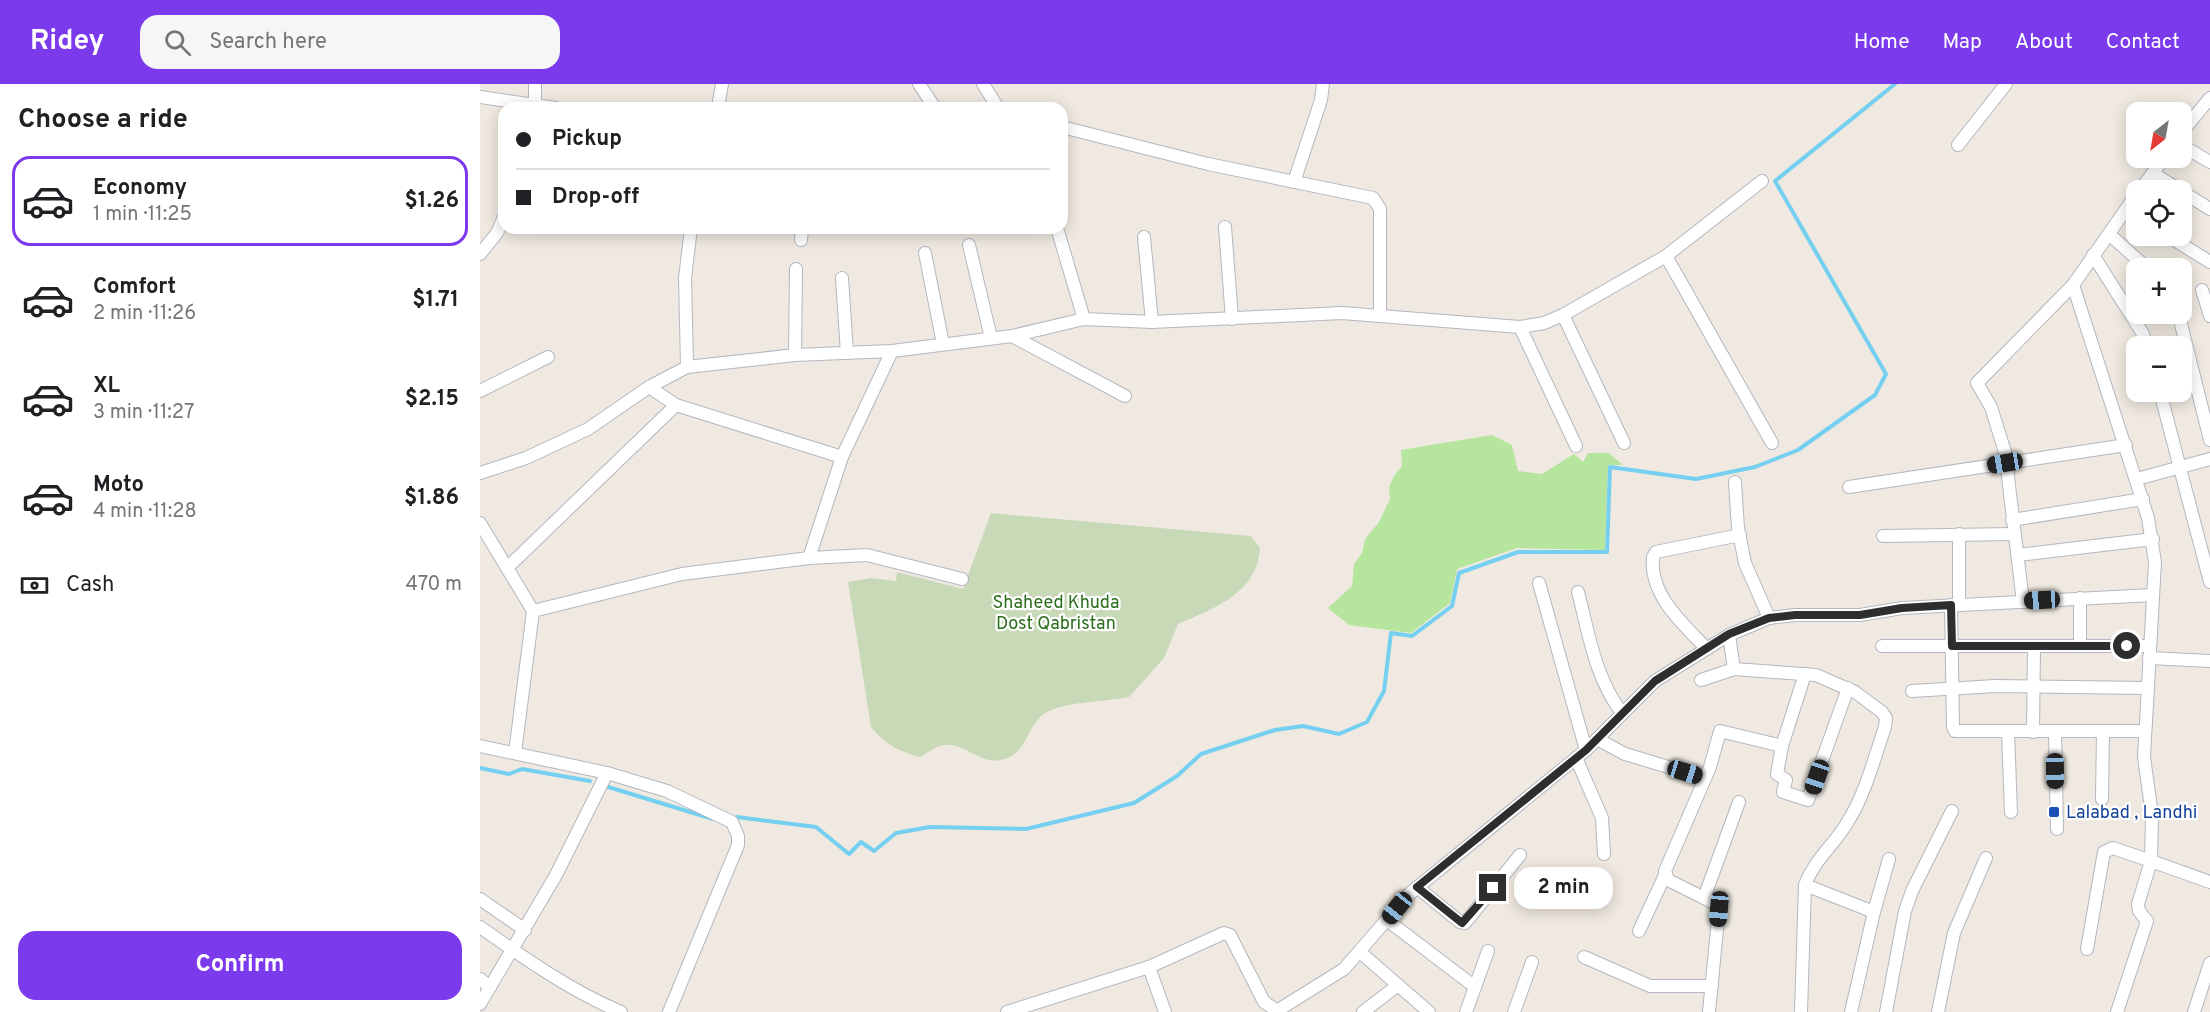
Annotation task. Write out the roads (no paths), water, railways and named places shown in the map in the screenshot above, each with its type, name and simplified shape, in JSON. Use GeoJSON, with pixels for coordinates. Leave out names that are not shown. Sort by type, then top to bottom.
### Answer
{"type":"FeatureCollection","features":[{"type":"Feature","properties":{"kind":"street"},"geometry":{"type":"LineString","coordinates":[[535,84],[535,102]]}},
{"type":"Feature","properties":{"kind":"street"},"geometry":{"type":"LineString","coordinates":[[719,102],[722,84]]}},
{"type":"Feature","properties":{"kind":"street"},"geometry":{"type":"LineString","coordinates":[[919,84],[931,102]]}},
{"type":"Feature","properties":{"kind":"street"},"geometry":{"type":"LineString","coordinates":[[983,84],[994,102]]}},
{"type":"Feature","properties":{"kind":"street"},"geometry":{"type":"LineString","coordinates":[[1294,182],[1321,100],[1323,84]]}},
{"type":"Feature","properties":{"kind":"street"},"geometry":{"type":"LineString","coordinates":[[1958,145],[2006,84]]}},
{"type":"Feature","properties":{"kind":"street"},"geometry":{"type":"LineString","coordinates":[[480,97],[508,102]]}},
{"type":"Feature","properties":{"kind":"street"},"geometry":{"type":"LineString","coordinates":[[2192,122],[2208,104]]}},
{"type":"Feature","properties":{"kind":"street"},"geometry":{"type":"LineString","coordinates":[[1068,129],[1208,164],[1373,198],[1380,209],[1380,316]]}},
{"type":"Feature","properties":{"kind":"street"},"geometry":{"type":"LineString","coordinates":[[2192,151],[2210,162]]}},
{"type":"Feature","properties":{"kind":"street"},"geometry":{"type":"LineString","coordinates":[[2149,180],[2158,168]]}},
{"type":"Feature","properties":{"kind":"street"},"geometry":{"type":"LineString","coordinates":[[2154,174],[2163,180]]}},
{"type":"Feature","properties":{"kind":"street"},"geometry":{"type":"LineString","coordinates":[[480,474],[526,458],[588,429],[649,387],[687,367],[795,355],[892,351],[1012,336],[1084,320],[1152,322],[1342,313],[1520,327],[1544,323],[1563,315],[1666,256],[1761,181]]}},
{"type":"Feature","properties":{"kind":"street"},"geometry":{"type":"LineString","coordinates":[[2192,198],[2210,209]]}},
{"type":"Feature","properties":{"kind":"street"},"geometry":{"type":"LineString","coordinates":[[2023,602],[2005,463],[1995,420],[1977,383],[2073,285],[2110,235],[2124,208]]}},
{"type":"Feature","properties":{"kind":"street"},"geometry":{"type":"LineString","coordinates":[[1225,227],[1232,319]]}},
{"type":"Feature","properties":{"kind":"street"},"geometry":{"type":"LineString","coordinates":[[480,254],[498,229]]}},
{"type":"Feature","properties":{"kind":"street"},"geometry":{"type":"LineString","coordinates":[[687,367],[684,278],[691,234]]}},
{"type":"Feature","properties":{"kind":"street"},"geometry":{"type":"LineString","coordinates":[[1059,234],[1084,320]]}},
{"type":"Feature","properties":{"kind":"street"},"geometry":{"type":"LineString","coordinates":[[2110,235],[2136,258]]}},
{"type":"Feature","properties":{"kind":"street"},"geometry":{"type":"LineString","coordinates":[[1144,237],[1152,322]]}},
{"type":"Feature","properties":{"kind":"street"},"geometry":{"type":"LineString","coordinates":[[969,245],[990,338]]}},
{"type":"Feature","properties":{"kind":"street"},"geometry":{"type":"LineString","coordinates":[[2184,246],[2210,262]]}},
{"type":"Feature","properties":{"kind":"street"},"geometry":{"type":"LineString","coordinates":[[925,253],[943,344]]}},
{"type":"Feature","properties":{"kind":"street"},"geometry":{"type":"LineString","coordinates":[[2093,255],[2144,336]]}},
{"type":"Feature","properties":{"kind":"street"},"geometry":{"type":"LineString","coordinates":[[1666,256],[1772,443]]}},
{"type":"Feature","properties":{"kind":"street"},"geometry":{"type":"LineString","coordinates":[[795,355],[796,269]]}},
{"type":"Feature","properties":{"kind":"street"},"geometry":{"type":"LineString","coordinates":[[842,278],[847,353]]}},
{"type":"Feature","properties":{"kind":"street"},"geometry":{"type":"LineString","coordinates":[[2073,285],[2143,499],[2153,539],[2155,562],[2144,731],[2145,774],[2152,815],[2151,861],[2138,904],[2139,911],[2146,921],[2117,1012]]}},
{"type":"Feature","properties":{"kind":"street"},"geometry":{"type":"LineString","coordinates":[[2202,290],[2210,316]]}},
{"type":"Feature","properties":{"kind":"street"},"geometry":{"type":"LineString","coordinates":[[1563,315],[1624,443]]}},
{"type":"Feature","properties":{"kind":"street"},"geometry":{"type":"LineString","coordinates":[[2181,324],[2210,440]]}},
{"type":"Feature","properties":{"kind":"street"},"geometry":{"type":"LineString","coordinates":[[1520,327],[1576,446]]}},
{"type":"Feature","properties":{"kind":"street"},"geometry":{"type":"LineString","coordinates":[[1012,336],[1125,396]]}},
{"type":"Feature","properties":{"kind":"street"},"geometry":{"type":"LineString","coordinates":[[810,558],[842,457],[892,351]]}},
{"type":"Feature","properties":{"kind":"street"},"geometry":{"type":"LineString","coordinates":[[481,388],[548,357]]}},
{"type":"Feature","properties":{"kind":"street"},"geometry":{"type":"LineString","coordinates":[[649,387],[676,405],[842,457]]}},
{"type":"Feature","properties":{"kind":"street"},"geometry":{"type":"LineString","coordinates":[[2163,402],[2210,582]]}},
{"type":"Feature","properties":{"kind":"street"},"geometry":{"type":"LineString","coordinates":[[507,568],[676,405]]}},
{"type":"Feature","properties":{"kind":"street"},"geometry":{"type":"LineString","coordinates":[[1849,487],[2126,445]]}},
{"type":"Feature","properties":{"kind":"street"},"geometry":{"type":"LineString","coordinates":[[2137,479],[2210,459]]}},
{"type":"Feature","properties":{"kind":"street"},"geometry":{"type":"LineString","coordinates":[[1735,482],[1745,563],[1769,618]]}},
{"type":"Feature","properties":{"kind":"street"},"geometry":{"type":"LineString","coordinates":[[2012,520],[2143,499]]}},
{"type":"Feature","properties":{"kind":"street"},"geometry":{"type":"LineString","coordinates":[[480,523],[533,611],[515,753]]}},
{"type":"Feature","properties":{"kind":"street"},"geometry":{"type":"LineString","coordinates":[[1959,534],[1950,689],[1955,731],[2144,731]]}},
{"type":"Feature","properties":{"kind":"street"},"geometry":{"type":"LineString","coordinates":[[1883,536],[2014,534]]}},
{"type":"Feature","properties":{"kind":"street"},"geometry":{"type":"LineString","coordinates":[[1707,649],[1669,610],[1659,588],[1653,556],[1656,552],[1740,535]]}},
{"type":"Feature","properties":{"kind":"street"},"geometry":{"type":"LineString","coordinates":[[2018,555],[2153,539]]}},
{"type":"Feature","properties":{"kind":"street"},"geometry":{"type":"LineString","coordinates":[[533,611],[682,574],[810,558],[867,555],[884,557],[962,579]]}},
{"type":"Feature","properties":{"kind":"street"},"geometry":{"type":"LineString","coordinates":[[1539,583],[1586,750]]}},
{"type":"Feature","properties":{"kind":"street"},"geometry":{"type":"LineString","coordinates":[[1578,592],[1600,677],[1606,693],[1622,713]]}},
{"type":"Feature","properties":{"kind":"street"},"geometry":{"type":"LineString","coordinates":[[1007,1012],[1149,967],[1222,933],[1228,934],[1264,1002],[1277,1012],[1344,969],[1417,887],[1586,750],[1655,681],[1729,634],[1769,618],[1795,615],[1866,614],[1955,605],[2153,594]]}},
{"type":"Feature","properties":{"kind":"street"},"geometry":{"type":"LineString","coordinates":[[2080,598],[2080,646]]}},
{"type":"Feature","properties":{"kind":"street"},"geometry":{"type":"LineString","coordinates":[[1729,634],[1734,669]]}},
{"type":"Feature","properties":{"kind":"street"},"geometry":{"type":"LineString","coordinates":[[1882,646],[2080,646],[2149,652],[2210,661]]}},
{"type":"Feature","properties":{"kind":"street"},"geometry":{"type":"LineString","coordinates":[[2033,732],[2034,646]]}},
{"type":"Feature","properties":{"kind":"street"},"geometry":{"type":"LineString","coordinates":[[1701,680],[1734,669],[1805,674],[1831,679],[1882,712],[1886,718],[1886,727],[1847,824],[1812,869],[1805,885],[1801,1012]]}},
{"type":"Feature","properties":{"kind":"street"},"geometry":{"type":"LineString","coordinates":[[1805,674],[1782,746],[1777,774],[1786,780],[1783,792],[1808,800],[1848,688]]}},
{"type":"Feature","properties":{"kind":"street"},"geometry":{"type":"LineString","coordinates":[[1912,691],[2034,687],[2147,688]]}},
{"type":"Feature","properties":{"kind":"street"},"geometry":{"type":"LineString","coordinates":[[1638,931],[1665,876],[1706,778],[1720,731],[1782,746]]}},
{"type":"Feature","properties":{"kind":"street"},"geometry":{"type":"LineString","coordinates":[[2055,731],[2057,830]]}},
{"type":"Feature","properties":{"kind":"street"},"geometry":{"type":"LineString","coordinates":[[2102,799],[2103,731]]}},
{"type":"Feature","properties":{"kind":"street"},"geometry":{"type":"LineString","coordinates":[[2008,732],[2011,812]]}},
{"type":"Feature","properties":{"kind":"street"},"geometry":{"type":"LineString","coordinates":[[1597,738],[1625,754],[1706,778]]}},
{"type":"Feature","properties":{"kind":"street"},"geometry":{"type":"LineString","coordinates":[[480,746],[607,773],[667,791],[732,822],[738,836],[738,845],[669,1012]]}},
{"type":"Feature","properties":{"kind":"street"},"geometry":{"type":"LineString","coordinates":[[1576,758],[1602,818],[1604,854]]}},
{"type":"Feature","properties":{"kind":"street"},"geometry":{"type":"LineString","coordinates":[[480,1004],[556,875],[607,773]]}},
{"type":"Feature","properties":{"kind":"street"},"geometry":{"type":"LineString","coordinates":[[1704,898],[1739,802]]}},
{"type":"Feature","properties":{"kind":"street"},"geometry":{"type":"LineString","coordinates":[[1886,1012],[1905,911],[1912,891],[1952,811]]}},
{"type":"Feature","properties":{"kind":"street"},"geometry":{"type":"LineString","coordinates":[[2086,949],[2104,852],[2113,848],[2210,882]]}},
{"type":"Feature","properties":{"kind":"street"},"geometry":{"type":"LineString","coordinates":[[1417,887],[1460,922],[1465,923],[1520,855]]}},
{"type":"Feature","properties":{"kind":"street"},"geometry":{"type":"LineString","coordinates":[[1938,1012],[1954,933],[1986,858]]}},
{"type":"Feature","properties":{"kind":"street"},"geometry":{"type":"LineString","coordinates":[[1851,1012],[1889,859]]}},
{"type":"Feature","properties":{"kind":"street"},"geometry":{"type":"LineString","coordinates":[[1665,876],[1719,909],[1709,1012]]}},
{"type":"Feature","properties":{"kind":"street"},"geometry":{"type":"LineString","coordinates":[[1805,885],[1874,912]]}},
{"type":"Feature","properties":{"kind":"street"},"geometry":{"type":"LineString","coordinates":[[480,899],[525,930]]}},
{"type":"Feature","properties":{"kind":"street"},"geometry":{"type":"LineString","coordinates":[[1387,920],[1475,987]]}},
{"type":"Feature","properties":{"kind":"street"},"geometry":{"type":"LineString","coordinates":[[480,927],[513,950],[603,1004],[621,1012]]}},
{"type":"Feature","properties":{"kind":"street"},"geometry":{"type":"LineString","coordinates":[[1466,1012],[1488,951]]}},
{"type":"Feature","properties":{"kind":"street"},"geometry":{"type":"LineString","coordinates":[[1361,952],[1429,1012]]}},
{"type":"Feature","properties":{"kind":"street"},"geometry":{"type":"LineString","coordinates":[[1584,957],[1650,986],[1662,988],[1712,986]]}},
{"type":"Feature","properties":{"kind":"street"},"geometry":{"type":"LineString","coordinates":[[1514,1012],[1532,962]]}},
{"type":"Feature","properties":{"kind":"street"},"geometry":{"type":"LineString","coordinates":[[2194,1012],[2210,963]]}},
{"type":"Feature","properties":{"kind":"street"},"geometry":{"type":"LineString","coordinates":[[1149,967],[1165,1012]]}},
{"type":"Feature","properties":{"kind":"street"},"geometry":{"type":"LineString","coordinates":[[480,979],[490,987]]}},
{"type":"Feature","properties":{"kind":"street"},"geometry":{"type":"LineString","coordinates":[[1363,1012],[1398,985]]}},
{"type":"Feature","properties":{"kind":"waterway"},"geometry":{"type":"LineString","coordinates":[[737,817],[816,827],[849,854],[861,842],[874,851],[896,833],[930,827],[1026,829],[1134,803],[1177,776],[1201,754],[1275,730],[1303,726],[1339,734],[1367,722],[1384,691],[1391,633],[1412,636],[1452,606],[1459,573],[1518,552],[1607,552],[1610,467],[1696,479],[1755,467],[1798,450],[1875,395],[1886,374],[1775,181],[1895,84]]}},
{"type":"Feature","properties":{"kind":"waterway"},"geometry":{"type":"LineString","coordinates":[[480,768],[509,774],[522,769],[590,781]]}},
{"type":"Feature","properties":{"kind":"waterway"},"geometry":{"type":"LineString","coordinates":[[605,786],[713,819]]}},
{"type":"Feature","properties":{"kind":"place","name":"Lalabad , Landhi"},"geometry":{"type":"Point","coordinates":[2054,812]}},
{"type":"Feature","properties":{"kind":"park label","name":"Shaheed Khuda Dost Qabristan"},"geometry":{"type":"Point","coordinates":[1056,612]}}]}
